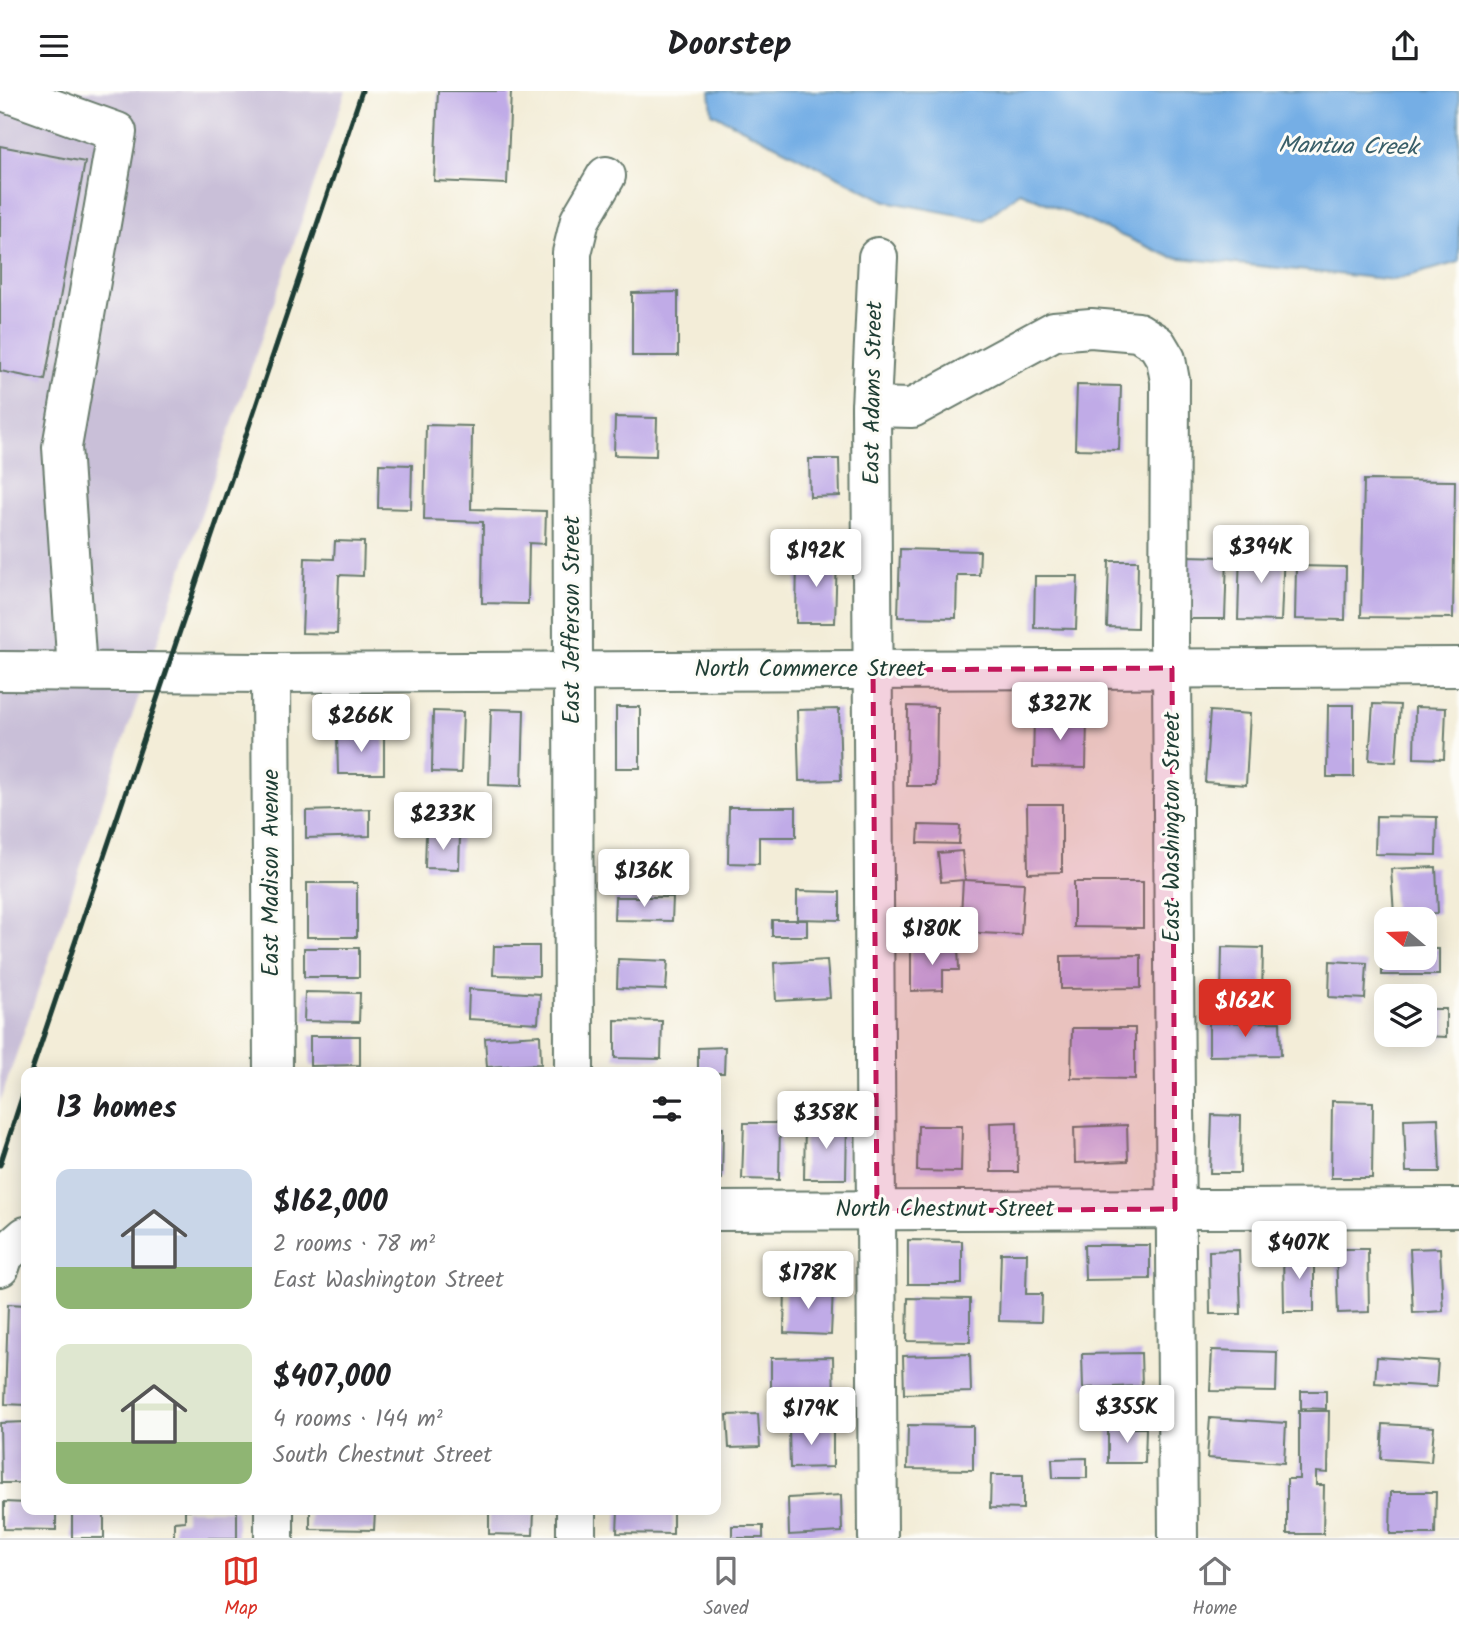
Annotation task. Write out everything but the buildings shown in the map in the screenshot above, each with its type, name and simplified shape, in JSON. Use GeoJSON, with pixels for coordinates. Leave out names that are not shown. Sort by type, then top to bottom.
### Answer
{"type":"FeatureCollection","features":[{"type":"Feature","properties":{"kind":"street"},"geometry":{"type":"LineString","coordinates":[[3,91],[117,132],[62,447],[77,671]]}},
{"type":"Feature","properties":{"kind":"street","name":"East Jefferson Street"},"geometry":{"type":"LineString","coordinates":[[574,1067],[572,253],[580,220],[606,176]]}},
{"type":"Feature","properties":{"kind":"street","name":"East Adams Street"},"geometry":{"type":"LineString","coordinates":[[877,257],[871,407],[878,1538]]}},
{"type":"Feature","properties":{"kind":"street","name":"East Washington Street"},"geometry":{"type":"LineString","coordinates":[[871,407],[912,408],[1054,331],[1091,328],[1139,333],[1157,344],[1166,359],[1170,381],[1169,645],[1172,668],[1178,1538]]}},
{"type":"Feature","properties":{"kind":"street","name":"North Commerce Street"},"geometry":{"type":"LineString","coordinates":[[0,671],[271,673],[1459,667]]}},
{"type":"Feature","properties":{"kind":"street","name":"East Madison Avenue"},"geometry":{"type":"LineString","coordinates":[[271,673],[273,1067]]}},
{"type":"Feature","properties":{"kind":"street","name":"North Chestnut Street"},"geometry":{"type":"LineString","coordinates":[[721,1211],[1459,1208]]}},
{"type":"Feature","properties":{"kind":"street"},"geometry":{"type":"LineString","coordinates":[[0,1268],[4,1255],[21,1240]]}},
{"type":"Feature","properties":{"kind":"street"},"geometry":{"type":"LineString","coordinates":[[274,1515],[274,1538]]}},
{"type":"Feature","properties":{"kind":"street"},"geometry":{"type":"LineString","coordinates":[[576,1515],[576,1538]]}},
{"type":"Feature","properties":{"kind":"highlighted area"},"geometry":{"type":"Polygon","coordinates":[[[1172,668],[1175,1209],[877,1211],[873,670],[1172,668]]]}},
{"type":"Feature","properties":{"kind":"shaded area"},"geometry":{"type":"Polygon","coordinates":[[[0,91],[346,91],[0,1102],[0,91]]]}},
{"type":"Feature","properties":{"kind":"water","name":"Mantua Creek"},"geometry":{"type":"Polygon","coordinates":[[[710,91],[1459,91],[1459,262],[1394,280],[1171,257],[1020,192],[984,220],[886,201],[712,113],[710,91]]]}},
{"type":"Feature","properties":{"kind":"railway"},"geometry":{"type":"LineString","coordinates":[[33,1067],[362,91]]}},
{"type":"Feature","properties":{"kind":"railway"},"geometry":{"type":"LineString","coordinates":[[0,1165],[21,1100]]}}]}
